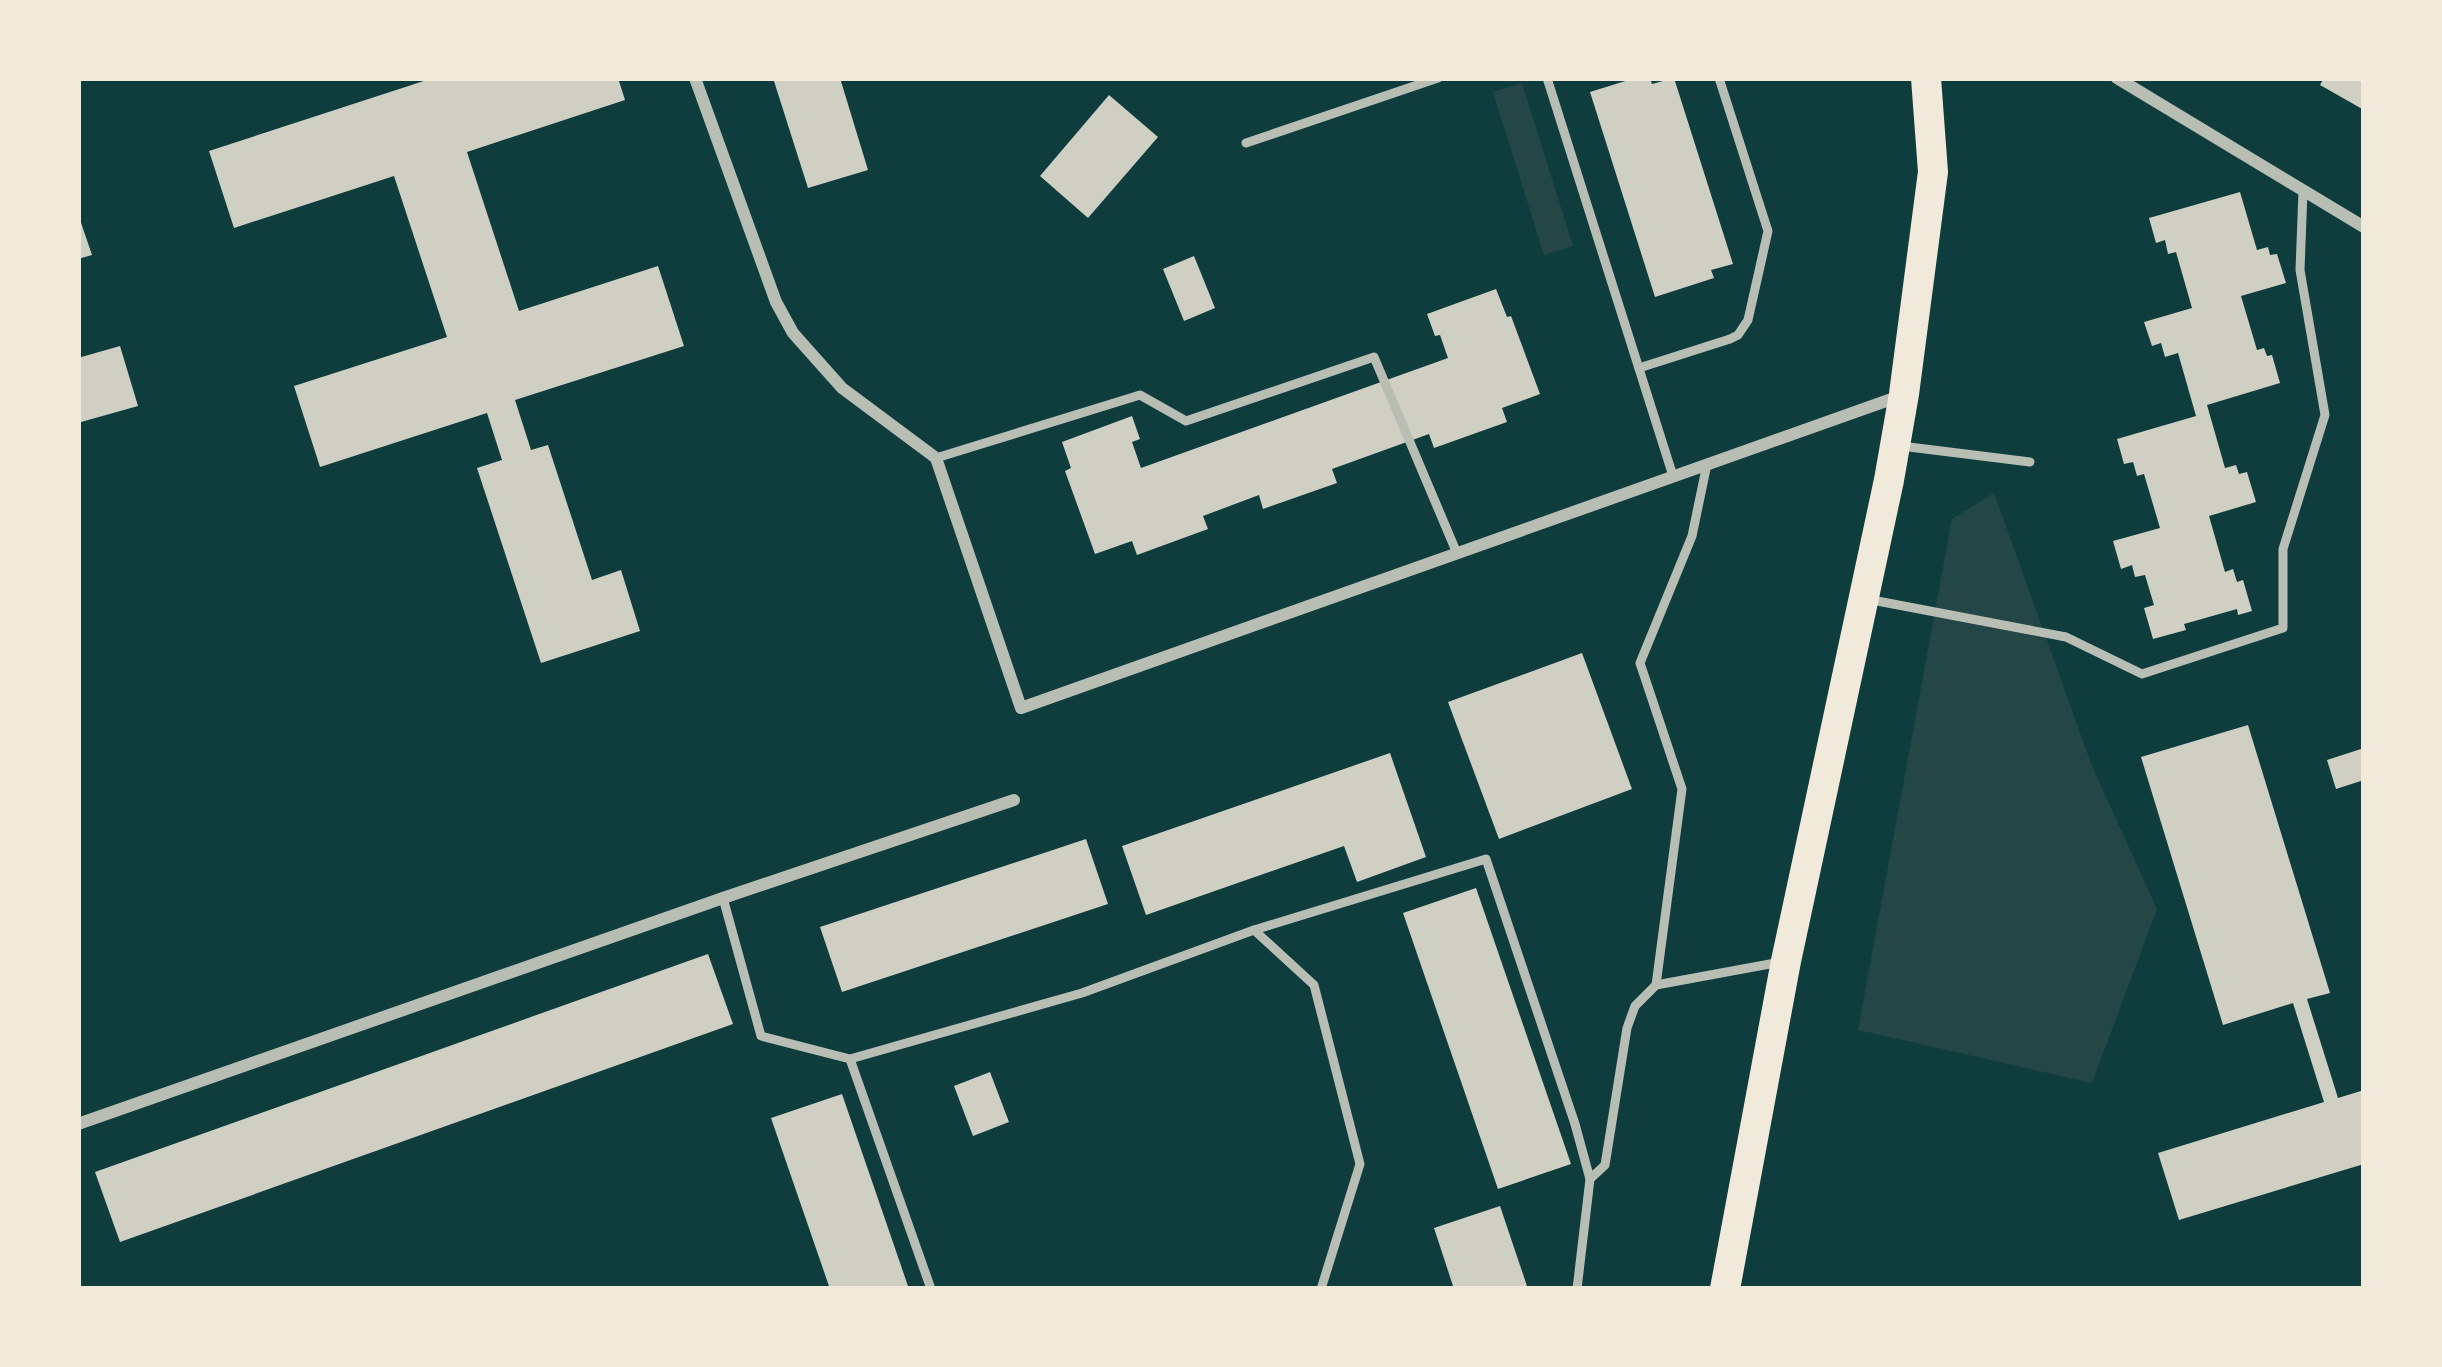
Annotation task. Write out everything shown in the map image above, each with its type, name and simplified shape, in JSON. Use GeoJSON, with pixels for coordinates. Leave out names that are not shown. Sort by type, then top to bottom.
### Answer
{"type":"FeatureCollection","features":[{"type":"Feature","properties":{"kind":"main road"},"geometry":{"type":"LineString","coordinates":[[1725,1289],[1786,961],[1904,394],[1933,172],[1927,78]]}},
{"type":"Feature","properties":{"kind":"street"},"geometry":{"type":"LineString","coordinates":[[695,78],[776,302],[793,333],[842,388],[936,458],[1021,708],[1904,394]]}},
{"type":"Feature","properties":{"kind":"street"},"geometry":{"type":"LineString","coordinates":[[2116,78],[2364,226]]}},
{"type":"Feature","properties":{"kind":"street"},"geometry":{"type":"LineString","coordinates":[[78,1124],[1014,800]]}},
{"type":"Feature","properties":{"kind":"lane"},"geometry":{"type":"LineString","coordinates":[[1246,142],[1438,78]]}},
{"type":"Feature","properties":{"kind":"lane"},"geometry":{"type":"LineString","coordinates":[[1547,78],[1672,476]]}},
{"type":"Feature","properties":{"kind":"lane"},"geometry":{"type":"LineString","coordinates":[[1639,368],[1730,339],[1748,320],[1768,231],[1720,78]]}},
{"type":"Feature","properties":{"kind":"lane"},"geometry":{"type":"LineString","coordinates":[[1864,598],[2066,637],[2142,674],[2283,628],[2284,549],[2326,415],[2300,270],[2303,190]]}},
{"type":"Feature","properties":{"kind":"lane"},"geometry":{"type":"LineString","coordinates":[[936,458],[1140,395],[1186,421],[1374,357],[1456,551]]}},
{"type":"Feature","properties":{"kind":"lane"},"geometry":{"type":"LineString","coordinates":[[1895,446],[2030,462]]}},
{"type":"Feature","properties":{"kind":"lane"},"geometry":{"type":"LineString","coordinates":[[1656,985],[1682,789],[1640,663],[1692,536],[1707,464]]}},
{"type":"Feature","properties":{"kind":"lane"},"geometry":{"type":"LineString","coordinates":[[723,898],[761,1036],[850,1059],[1082,993],[1254,930],[1486,859],[1590,1179],[1577,1289]]}},
{"type":"Feature","properties":{"kind":"lane"},"geometry":{"type":"LineString","coordinates":[[1254,930],[1314,985],[1360,1164],[1322,1289]]}},
{"type":"Feature","properties":{"kind":"lane"},"geometry":{"type":"LineString","coordinates":[[1590,1179],[1605,1165],[1627,1028],[1635,1006],[1656,985],[1786,961]]}},
{"type":"Feature","properties":{"kind":"lane"},"geometry":{"type":"LineString","coordinates":[[850,1059],[932,1289]]}},
{"type":"Feature","properties":{"kind":"shaded area"},"geometry":{"type":"Polygon","coordinates":[[[1522,83],[1573,246],[1544,255],[1493,92],[1522,83]]]}},
{"type":"Feature","properties":{"kind":"shaded area"},"geometry":{"type":"Polygon","coordinates":[[[1994,493],[2092,766],[2157,909],[2092,1083],[1858,1030],[1952,519],[1994,493]]]}},
{"type":"Feature","properties":{"kind":"building"},"geometry":{"type":"Polygon","coordinates":[[[433,78],[618,78],[625,100],[467,152],[519,311],[658,266],[684,346],[515,400],[531,450],[548,445],[592,580],[621,570],[640,631],[541,663],[477,468],[502,460],[487,413],[320,467],[294,386],[447,337],[394,176],[234,228],[209,151],[433,78]]]}},
{"type":"Feature","properties":{"kind":"building"},"geometry":{"type":"Polygon","coordinates":[[[773,78],[840,78],[868,170],[808,188],[773,78]]]}},
{"type":"Feature","properties":{"kind":"building"},"geometry":{"type":"Polygon","coordinates":[[[1650,78],[1652,84],[1674,78],[1733,264],[1711,270],[1714,278],[1655,297],[1590,92],[1650,78]]]}},
{"type":"Feature","properties":{"kind":"building"},"geometry":{"type":"Polygon","coordinates":[[[2324,78],[2364,78],[2364,110],[2320,85],[2324,78]]]}},
{"type":"Feature","properties":{"kind":"building"},"geometry":{"type":"Polygon","coordinates":[[[1109,95],[1158,137],[1088,218],[1040,176],[1109,95]]]}},
{"type":"Feature","properties":{"kind":"building"},"geometry":{"type":"Polygon","coordinates":[[[2240,192],[2257,250],[2268,247],[2270,255],[2277,254],[2286,283],[2241,296],[2257,350],[2264,348],[2267,356],[2272,355],[2280,383],[2207,405],[2225,468],[2236,465],[2239,474],[2247,472],[2256,502],[2209,516],[2225,572],[2233,569],[2237,582],[2243,580],[2252,611],[2238,615],[2237,609],[2184,624],[2186,630],[2153,639],[2144,608],[2154,605],[2145,575],[2135,577],[2132,565],[2121,569],[2113,541],[2160,528],[2144,474],[2137,476],[2133,462],[2124,464],[2117,439],[2196,416],[2178,353],[2165,357],[2161,343],[2152,346],[2144,322],[2192,308],[2176,252],[2168,254],[2165,240],[2156,243],[2149,218],[2240,192]]]}},
{"type":"Feature","properties":{"kind":"building"},"geometry":{"type":"Polygon","coordinates":[[[78,214],[92,255],[78,259],[78,214]]]}},
{"type":"Feature","properties":{"kind":"building"},"geometry":{"type":"Polygon","coordinates":[[[1194,256],[1215,308],[1184,321],[1163,269],[1194,256]]]}},
{"type":"Feature","properties":{"kind":"building"},"geometry":{"type":"Polygon","coordinates":[[[1496,289],[1540,394],[1502,408],[1507,422],[1434,448],[1429,434],[1332,469],[1337,483],[1263,509],[1259,495],[1203,516],[1208,529],[1137,555],[1132,541],[1095,554],[1065,471],[1071,468],[1062,442],[1132,416],[1140,439],[1132,442],[1141,468],[1448,358],[1427,314],[1496,289]]]}},
{"type":"Feature","properties":{"kind":"building"},"geometry":{"type":"Polygon","coordinates":[[[120,346],[138,406],[81,422],[78,358],[120,346]]]}},
{"type":"Feature","properties":{"kind":"building"},"geometry":{"type":"Polygon","coordinates":[[[1582,653],[1632,789],[1499,839],[1448,702],[1582,653]]]}},
{"type":"Feature","properties":{"kind":"building"},"geometry":{"type":"Polygon","coordinates":[[[2248,725],[2330,993],[2307,999],[2338,1098],[2364,1090],[2364,1164],[2179,1220],[2158,1153],[2324,1102],[2293,1003],[2223,1025],[2141,757],[2248,725]]]}},
{"type":"Feature","properties":{"kind":"building"},"geometry":{"type":"Polygon","coordinates":[[[2364,748],[2364,780],[2336,789],[2327,760],[2364,748]]]}},
{"type":"Feature","properties":{"kind":"building"},"geometry":{"type":"Polygon","coordinates":[[[1390,753],[1426,857],[1357,882],[1344,846],[1146,915],[1122,846],[1390,753]]]}},
{"type":"Feature","properties":{"kind":"building"},"geometry":{"type":"Polygon","coordinates":[[[1086,839],[1108,904],[842,992],[820,927],[1086,839]]]}},
{"type":"Feature","properties":{"kind":"building"},"geometry":{"type":"Polygon","coordinates":[[[1476,888],[1571,1164],[1498,1189],[1403,913],[1476,888]]]}},
{"type":"Feature","properties":{"kind":"building"},"geometry":{"type":"Polygon","coordinates":[[[708,954],[733,1024],[120,1242],[95,1172],[708,954]]]}},
{"type":"Feature","properties":{"kind":"building"},"geometry":{"type":"Polygon","coordinates":[[[990,1072],[1009,1122],[973,1136],[954,1086],[990,1072]]]}},
{"type":"Feature","properties":{"kind":"building"},"geometry":{"type":"Polygon","coordinates":[[[842,1094],[909,1289],[830,1289],[771,1118],[842,1094]]]}},
{"type":"Feature","properties":{"kind":"building"},"geometry":{"type":"Polygon","coordinates":[[[1500,1206],[1528,1289],[1454,1289],[1434,1228],[1500,1206]]]}}]}
